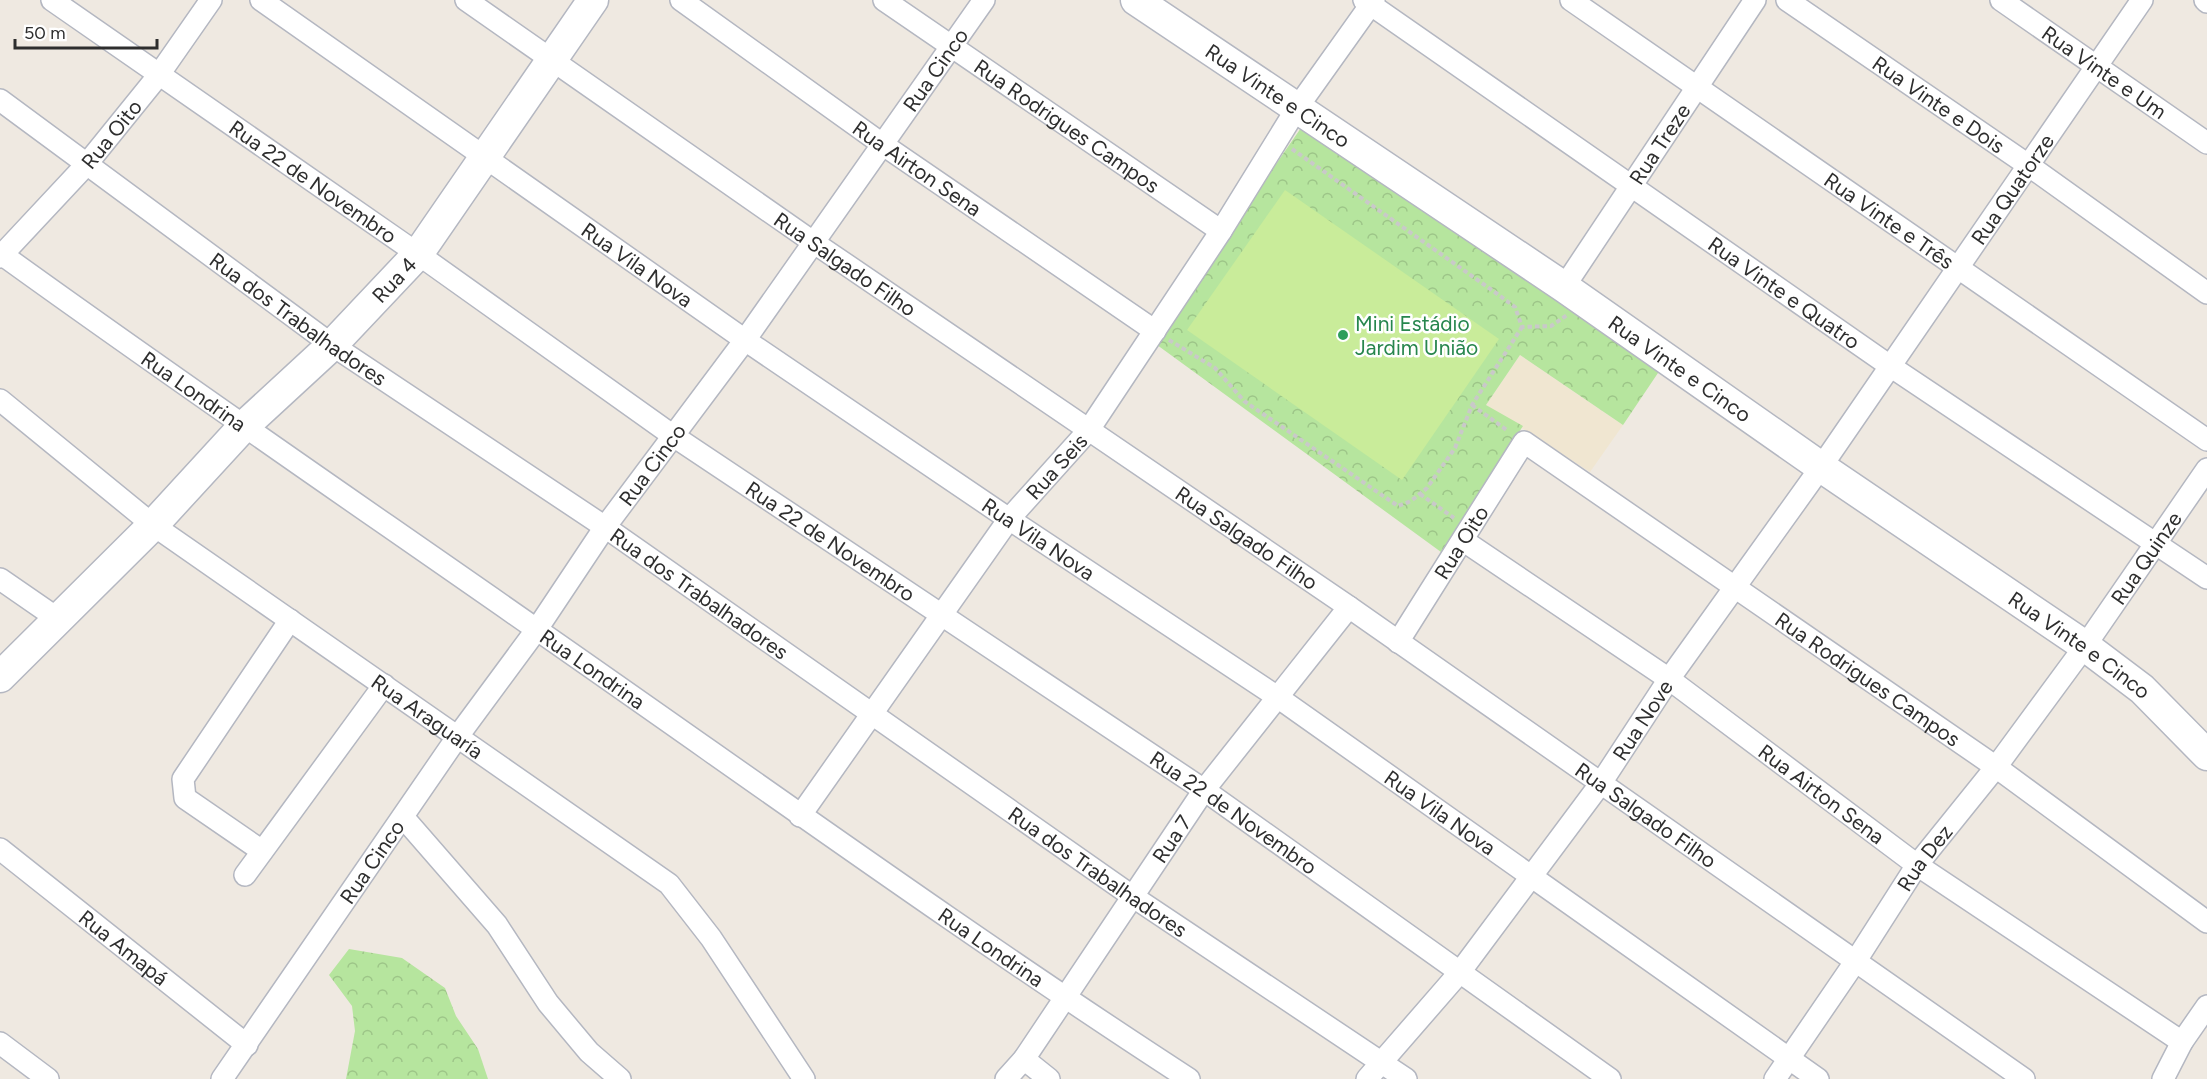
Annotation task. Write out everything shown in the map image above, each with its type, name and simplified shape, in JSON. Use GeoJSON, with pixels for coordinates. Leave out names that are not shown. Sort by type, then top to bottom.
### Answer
{"type":"FeatureCollection","features":[{"type":"Feature","properties":{"kind":"street","name":"Rua 22 de Novembro"},"geometry":{"type":"LineString","coordinates":[[52,0],[158,76],[418,254],[672,435],[1204,790],[1610,1079]]}},
{"type":"Feature","properties":{"kind":"street","name":"Rua Oito"},"geometry":{"type":"LineString","coordinates":[[1,255],[86,165],[158,76],[211,0]]}},
{"type":"Feature","properties":{"kind":"street","name":"Rua Vila Nova"},"geometry":{"type":"LineString","coordinates":[[261,0],[746,340],[1009,519],[1276,696],[1818,1079]]}},
{"type":"Feature","properties":{"kind":"street","name":"Rua Salgado Filho"},"geometry":{"type":"LineString","coordinates":[[466,0],[813,242],[1349,607],[2024,1079]]}},
{"type":"Feature","properties":{"kind":"street","name":"Rua 4"},"geometry":{"type":"LineString","coordinates":[[0,677],[153,525],[243,427],[332,345],[418,254],[593,0]]}},
{"type":"Feature","properties":{"kind":"street","name":"Rua Airton Sena"},"geometry":{"type":"LineString","coordinates":[[681,0],[882,144],[1155,331]]}},
{"type":"Feature","properties":{"kind":"street","name":"Rua Rodrigues Campos"},"geometry":{"type":"LineString","coordinates":[[884,0],[953,45],[1221,231]]}},
{"type":"Feature","properties":{"kind":"street","name":"Rua Cinco"},"geometry":{"type":"LineString","coordinates":[[222,1079],[248,1045],[458,736],[537,629],[605,527],[672,435],[746,340],[984,0]]}},
{"type":"Feature","properties":{"kind":"street","name":"Rua Vinte e Cinco"},"geometry":{"type":"LineString","coordinates":[[1136,0],[1572,293],[1821,467],[2085,646],[2142,689],[2207,755]]}},
{"type":"Feature","properties":{"kind":"street","name":"Rua Vinte e Três"},"geometry":{"type":"LineString","coordinates":[[1571,0],[2207,440]]}},
{"type":"Feature","properties":{"kind":"street","name":"Rua Treze"},"geometry":{"type":"LineString","coordinates":[[1572,293],[1631,187],[1755,0]]}},
{"type":"Feature","properties":{"kind":"street","name":"Rua Vinte e Dois"},"geometry":{"type":"LineString","coordinates":[[1787,0],[2028,165],[2207,293]]}},
{"type":"Feature","properties":{"kind":"street","name":"Rua Vinte e Um"},"geometry":{"type":"LineString","coordinates":[[2001,0],[2207,143]]}},
{"type":"Feature","properties":{"kind":"street","name":"Rua Quatorze"},"geometry":{"type":"LineString","coordinates":[[1821,467],[2142,0]]}},
{"type":"Feature","properties":{"kind":"street","name":"Rua Seis"},"geometry":{"type":"LineString","coordinates":[[801,816],[872,712],[944,616],[1009,519],[1088,431],[1221,231],[1297,108],[1370,2]]}},
{"type":"Feature","properties":{"kind":"street","name":"Rua Vinte e Quatro"},"geometry":{"type":"LineString","coordinates":[[1370,2],[1631,187],[1890,366],[2207,578]]}},
{"type":"Feature","properties":{"kind":"street","name":"Rua dos Trabalhadores"},"geometry":{"type":"LineString","coordinates":[[0,100],[332,345],[605,527],[1132,896],[1406,1079]]}},
{"type":"Feature","properties":{"kind":"street","name":"Rua Londrina"},"geometry":{"type":"LineString","coordinates":[[1,255],[243,427],[537,629],[801,816],[1065,999],[1189,1079]]}},
{"type":"Feature","properties":{"kind":"street","name":"Rua Araguaría"},"geometry":{"type":"LineString","coordinates":[[0,400],[153,525],[669,884],[711,938],[804,1079]]}},
{"type":"Feature","properties":{"kind":"street","name":"Rua Oito"},"geometry":{"type":"LineString","coordinates":[[1398,642],[1467,536],[1524,442]]}},
{"type":"Feature","properties":{"kind":"street","name":"Rua Rodrigues Campos"},"geometry":{"type":"LineString","coordinates":[[1524,442],[1996,767],[2207,922]]}},
{"type":"Feature","properties":{"kind":"street","name":"Rua Nove"},"geometry":{"type":"LineString","coordinates":[[1367,1079],[1460,972],[1601,783],[1669,679],[1821,467]]}},
{"type":"Feature","properties":{"kind":"street","name":"Rua Quinze"},"geometry":{"type":"LineString","coordinates":[[2085,646],[2207,469]]}},
{"type":"Feature","properties":{"kind":"street","name":"Rua Airton Sena"},"geometry":{"type":"LineString","coordinates":[[1467,536],[1669,679],[1917,865],[2182,1042]]}},
{"type":"Feature","properties":{"kind":"street"},"geometry":{"type":"LineString","coordinates":[[0,579],[58,619]]}},
{"type":"Feature","properties":{"kind":"street","name":"Rua 7"},"geometry":{"type":"LineString","coordinates":[[1006,1079],[1024,1059],[1204,790],[1276,696],[1349,607]]}},
{"type":"Feature","properties":{"kind":"street"},"geometry":{"type":"LineString","coordinates":[[262,851],[185,798],[183,779],[290,620]]}},
{"type":"Feature","properties":{"kind":"street","name":"Rua Dez"},"geometry":{"type":"LineString","coordinates":[[1775,1079],[1855,962],[1917,865],[1996,767],[2085,646]]}},
{"type":"Feature","properties":{"kind":"street"},"geometry":{"type":"LineString","coordinates":[[244,875],[384,685]]}},
{"type":"Feature","properties":{"kind":"street"},"geometry":{"type":"LineString","coordinates":[[403,817],[497,924],[555,1012],[589,1052],[620,1079]]}},
{"type":"Feature","properties":{"kind":"street","name":"Rua Amapá"},"geometry":{"type":"LineString","coordinates":[[0,849],[248,1045]]}},
{"type":"Feature","properties":{"kind":"street"},"geometry":{"type":"LineString","coordinates":[[2163,1079],[2182,1042],[2207,1006]]}},
{"type":"Feature","properties":{"kind":"street"},"geometry":{"type":"LineString","coordinates":[[0,1043],[48,1079]]}},
{"type":"Feature","properties":{"kind":"street"},"geometry":{"type":"LineString","coordinates":[[1024,1059],[1049,1079]]}},
{"type":"Feature","properties":{"kind":"path"},"geometry":{"type":"LineString","coordinates":[[1278,139],[1515,307],[1522,327]]}},
{"type":"Feature","properties":{"kind":"path"},"geometry":{"type":"LineString","coordinates":[[1522,327],[1551,326],[1563,320],[1572,293]]}},
{"type":"Feature","properties":{"kind":"path"},"geometry":{"type":"LineString","coordinates":[[1155,331],[1215,368],[1244,401],[1398,506],[1420,494],[1455,448],[1472,405],[1522,327]]}},
{"type":"Feature","properties":{"kind":"path"},"geometry":{"type":"LineString","coordinates":[[1472,405],[1524,442]]}},
{"type":"Feature","properties":{"kind":"path"},"geometry":{"type":"LineString","coordinates":[[1420,494],[1467,536]]}},
{"type":"Feature","properties":{"kind":"shaded area"},"geometry":{"type":"Polygon","coordinates":[[[1520,355],[1623,425],[1590,472],[1486,405],[1520,355]]]}},
{"type":"Feature","properties":{"kind":"green space"},"geometry":{"type":"Polygon","coordinates":[[[1303,125],[1660,370],[1623,425],[1520,355],[1486,405],[1523,426],[1441,552],[1153,342],[1303,125]]]}},
{"type":"Feature","properties":{"kind":"green space","name":"Mini Estádio Jardim União"},"geometry":{"type":"Polygon","coordinates":[[[1285,190],[1499,339],[1402,480],[1187,330],[1285,190]]]}},
{"type":"Feature","properties":{"kind":"green space"},"geometry":{"type":"Polygon","coordinates":[[[349,949],[402,958],[445,988],[456,1016],[478,1049],[488,1079],[346,1079],[355,1031],[352,1006],[329,975],[349,949]]]}},
{"type":"Feature","properties":{"kind":"place","name":"Mini Estádio Jardim União"},"geometry":{"type":"Point","coordinates":[1343,335]}}]}
